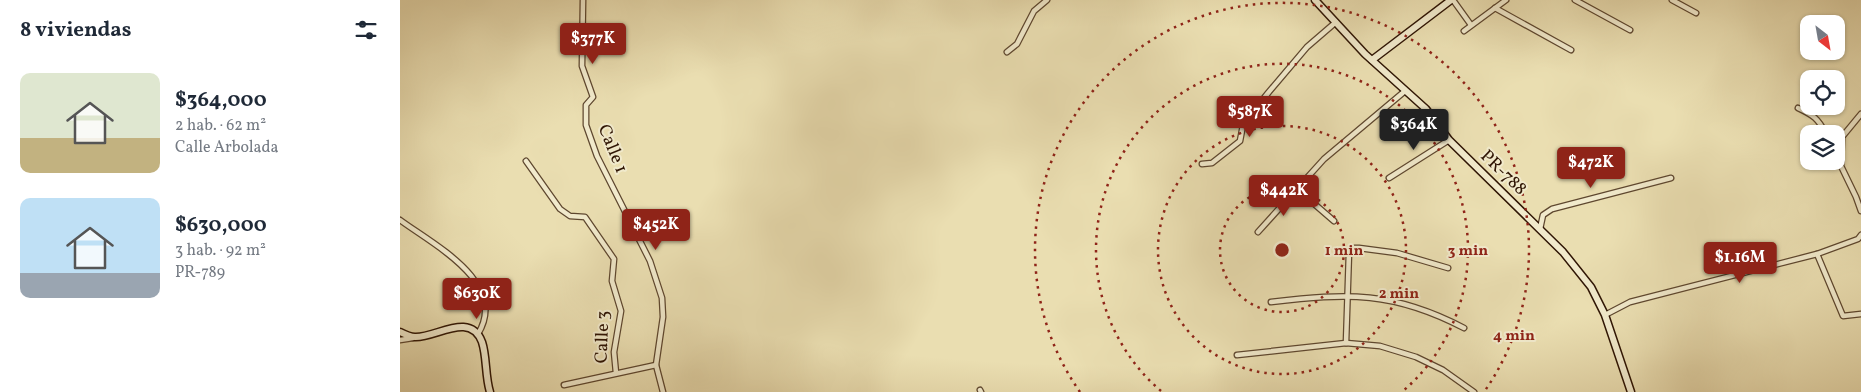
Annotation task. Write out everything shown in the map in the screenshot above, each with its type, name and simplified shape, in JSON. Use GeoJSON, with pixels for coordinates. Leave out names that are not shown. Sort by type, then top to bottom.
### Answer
{"type":"FeatureCollection","features":[{"type":"Feature","properties":{"kind":"street","name":"Calle 1"},"geometry":{"type":"LineString","coordinates":[[583,0],[582,66],[593,97],[586,105],[586,125],[596,156],[650,261],[662,298],[664,317],[656,365],[663,392]]}},
{"type":"Feature","properties":{"kind":"street"},"geometry":{"type":"LineString","coordinates":[[1007,52],[1017,44],[1034,11],[1047,0]]}},
{"type":"Feature","properties":{"kind":"street","name":"PR-788"},"geometry":{"type":"LineString","coordinates":[[1315,0],[1365,54],[1426,110],[1449,140],[1563,252],[1591,287],[1605,315],[1631,392]]}},
{"type":"Feature","properties":{"kind":"street"},"geometry":{"type":"LineString","coordinates":[[1372,60],[1452,0],[1471,25]]}},
{"type":"Feature","properties":{"kind":"street"},"geometry":{"type":"LineString","coordinates":[[1464,31],[1506,0]]}},
{"type":"Feature","properties":{"kind":"street"},"geometry":{"type":"LineString","coordinates":[[1575,0],[1630,30]]}},
{"type":"Feature","properties":{"kind":"street"},"geometry":{"type":"LineString","coordinates":[[1672,0],[1696,13]]}},
{"type":"Feature","properties":{"kind":"street"},"geometry":{"type":"LineString","coordinates":[[1495,8],[1571,50]]}},
{"type":"Feature","properties":{"kind":"street"},"geometry":{"type":"LineString","coordinates":[[1202,164],[1212,164],[1240,140],[1243,125],[1268,93],[1307,47],[1336,22]]}},
{"type":"Feature","properties":{"kind":"street"},"geometry":{"type":"LineString","coordinates":[[1258,232],[1324,159],[1405,91]]}},
{"type":"Feature","properties":{"kind":"street"},"geometry":{"type":"LineString","coordinates":[[1798,108],[1813,115],[1822,125]]}},
{"type":"Feature","properties":{"kind":"street"},"geometry":{"type":"LineString","coordinates":[[1845,133],[1861,114]]}},
{"type":"Feature","properties":{"kind":"street"},"geometry":{"type":"LineString","coordinates":[[1389,178],[1449,140]]}},
{"type":"Feature","properties":{"kind":"street","name":"Calle 3"},"geometry":{"type":"LineString","coordinates":[[526,162],[560,209],[570,216],[585,217],[614,259],[612,282],[621,311],[614,352],[616,373]]}},
{"type":"Feature","properties":{"kind":"street"},"geometry":{"type":"LineString","coordinates":[[1843,170],[1861,211]]}},
{"type":"Feature","properties":{"kind":"street"},"geometry":{"type":"LineString","coordinates":[[1540,229],[1543,214],[1552,209],[1670,178]]}},
{"type":"Feature","properties":{"kind":"street"},"geometry":{"type":"LineString","coordinates":[[1297,189],[1334,221]]}},
{"type":"Feature","properties":{"kind":"street"},"geometry":{"type":"LineString","coordinates":[[400,220],[462,265],[477,281],[487,310],[484,323],[478,334]]}},
{"type":"Feature","properties":{"kind":"street"},"geometry":{"type":"LineString","coordinates":[[1605,315],[1630,302],[1817,254],[1860,238]]}},
{"type":"Feature","properties":{"kind":"street"},"geometry":{"type":"LineString","coordinates":[[1346,343],[1349,252],[1354,248],[1398,253],[1448,268]]}},
{"type":"Feature","properties":{"kind":"street"},"geometry":{"type":"LineString","coordinates":[[1817,254],[1843,316],[1861,314]]}},
{"type":"Feature","properties":{"kind":"street"},"geometry":{"type":"LineString","coordinates":[[1271,302],[1313,297],[1374,297],[1422,308],[1464,328]]}},
{"type":"Feature","properties":{"kind":"street"},"geometry":{"type":"LineString","coordinates":[[400,340],[460,327],[473,329],[478,334],[482,344],[486,379],[490,392]]}},
{"type":"Feature","properties":{"kind":"street"},"geometry":{"type":"LineString","coordinates":[[400,332],[415,337]]}},
{"type":"Feature","properties":{"kind":"street"},"geometry":{"type":"LineString","coordinates":[[1237,355],[1346,343],[1380,346],[1416,357],[1443,370],[1474,392]]}},
{"type":"Feature","properties":{"kind":"street"},"geometry":{"type":"LineString","coordinates":[[564,385],[656,365]]}}]}
